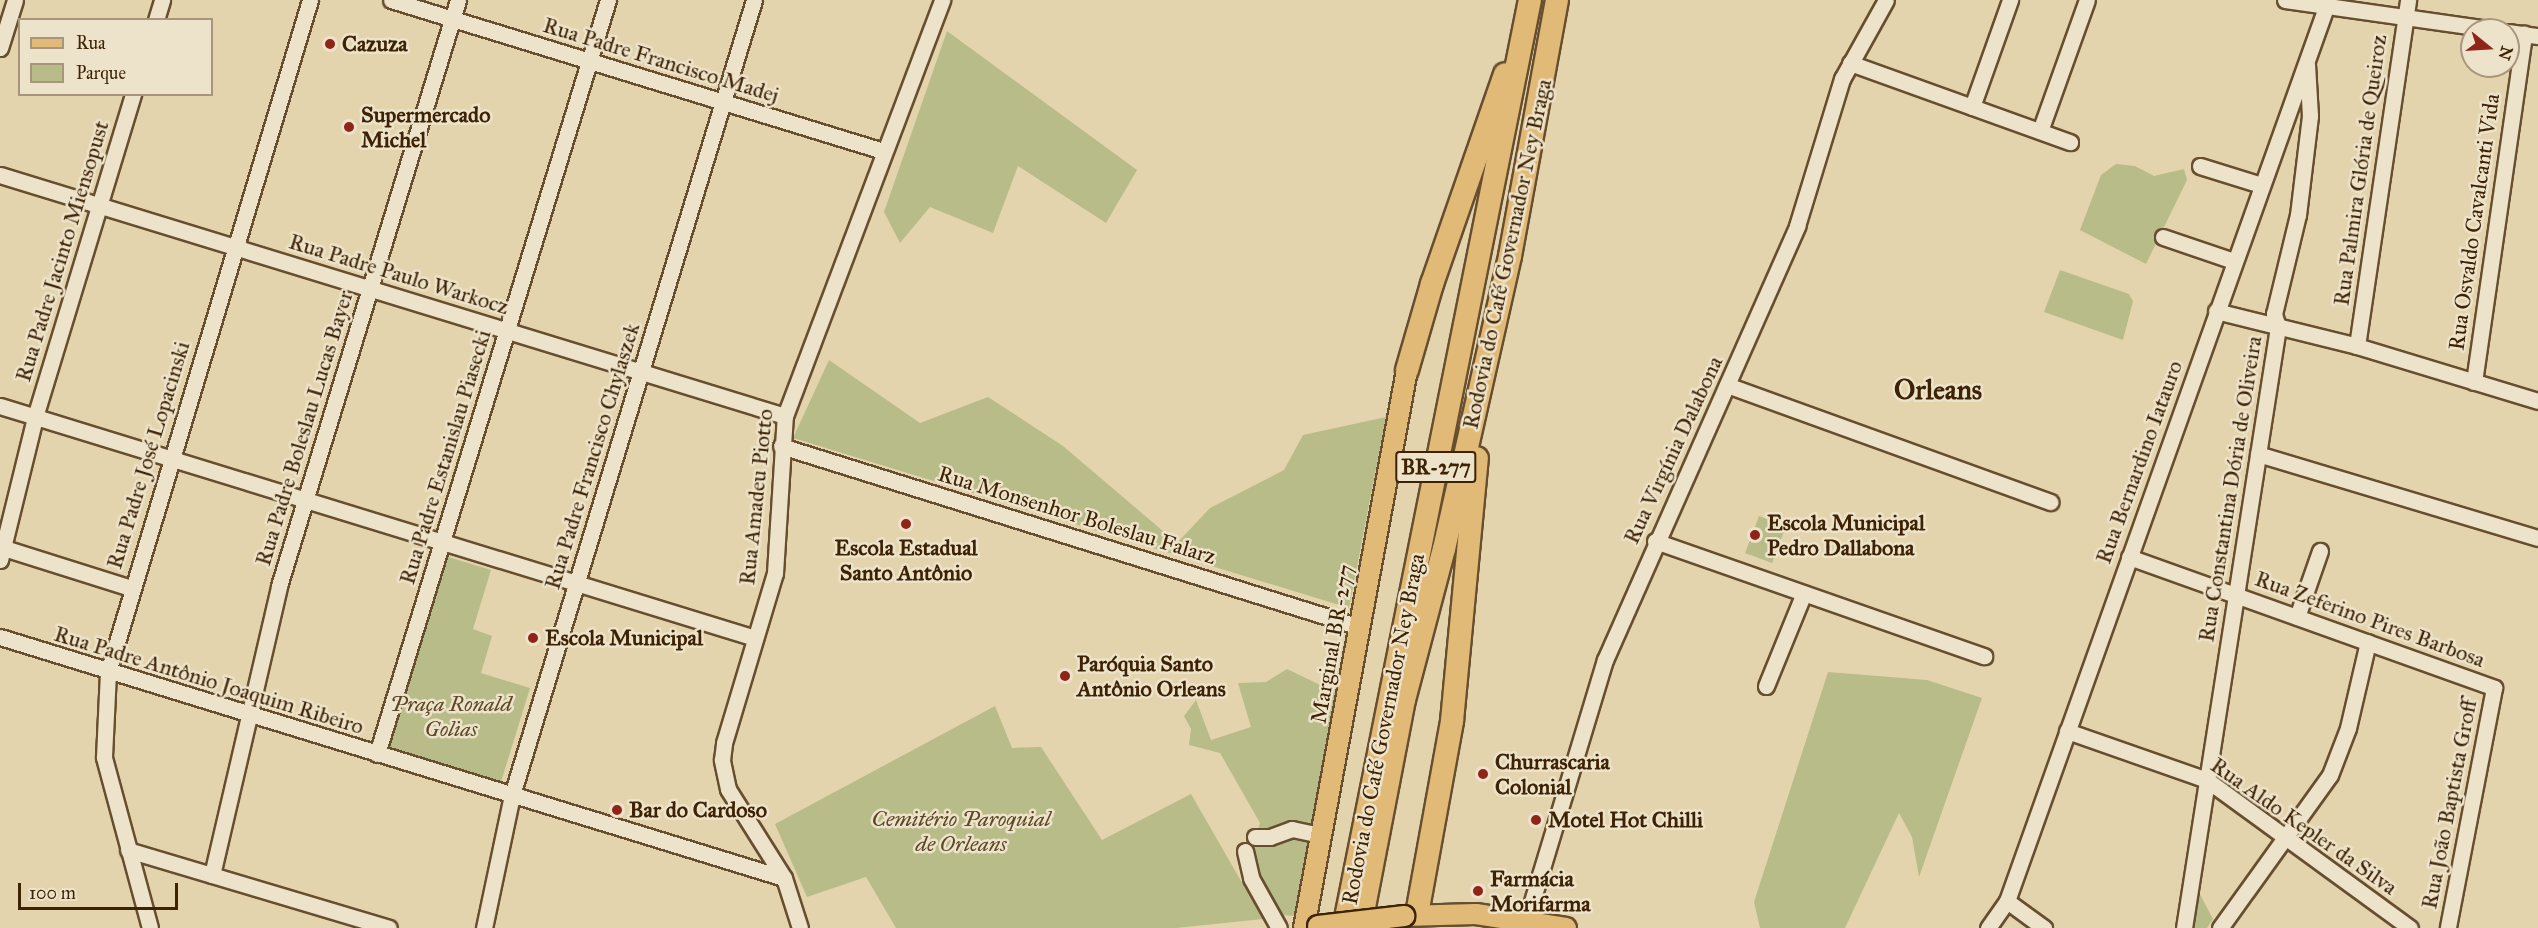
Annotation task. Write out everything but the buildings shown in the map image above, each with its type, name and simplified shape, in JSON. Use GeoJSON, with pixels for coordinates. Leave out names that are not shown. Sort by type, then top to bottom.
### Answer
{"type":"FeatureCollection","features":[{"type":"Feature","properties":{"kind":"highway","name":"Rodovia do Café Governador Ney Braga"},"geometry":{"type":"LineString","coordinates":[[1360,928],[1402,710],[1444,549],[1486,366],[1557,0]]}},
{"type":"Feature","properties":{"kind":"highway","name":"Rodovia do Café Governador Ney Braga"},"geometry":{"type":"LineString","coordinates":[[1344,928],[1530,3]]}},
{"type":"Feature","properties":{"kind":"highway"},"geometry":{"type":"LineString","coordinates":[[1407,370],[1435,273],[1530,3]]}},
{"type":"Feature","properties":{"kind":"highway"},"geometry":{"type":"LineString","coordinates":[[1412,919],[1452,721],[1486,366]]}},
{"type":"Feature","properties":{"kind":"main road","name":"Marginal BR-277"},"geometry":{"type":"LineString","coordinates":[[1306,927],[1407,370]]}},
{"type":"Feature","properties":{"kind":"main road"},"geometry":{"type":"LineString","coordinates":[[1306,927],[1412,919],[1566,928]]}},
{"type":"Feature","properties":{"kind":"street"},"geometry":{"type":"LineString","coordinates":[[0,48],[15,0]]}},
{"type":"Feature","properties":{"kind":"street"},"geometry":{"type":"LineString","coordinates":[[157,18],[162,0]]}},
{"type":"Feature","properties":{"kind":"street","name":"Rua Padre José Lopacinski"},"geometry":{"type":"LineString","coordinates":[[150,928],[104,757],[108,672],[130,588],[310,0]]}},
{"type":"Feature","properties":{"kind":"street","name":"Rua Padre Francisco Madej"},"geometry":{"type":"LineString","coordinates":[[391,0],[883,152]]}},
{"type":"Feature","properties":{"kind":"street","name":"Rua Padre Boleslau Lucas Bayer"},"geometry":{"type":"LineString","coordinates":[[212,875],[271,616],[458,0]]}},
{"type":"Feature","properties":{"kind":"street","name":"Rua Padre Estanislau Piasecki"},"geometry":{"type":"LineString","coordinates":[[377,754],[608,0]]}},
{"type":"Feature","properties":{"kind":"street","name":"Rua Padre Francisco Chylaszek"},"geometry":{"type":"LineString","coordinates":[[484,928],[512,795],[754,0]]}},
{"type":"Feature","properties":{"kind":"street","name":"Rua Amadeu Piotto"},"geometry":{"type":"LineString","coordinates":[[800,928],[784,878],[735,803],[723,767],[724,743],[775,573],[781,446],[785,416],[942,0]]}},
{"type":"Feature","properties":{"kind":"street"},"geometry":{"type":"LineString","coordinates":[[1551,32],[1569,0]]}},
{"type":"Feature","properties":{"kind":"street","name":"Rua Virgínia Dalabona"},"geometry":{"type":"LineString","coordinates":[[1526,924],[1602,670],[1655,541],[1797,226],[1829,114],[1850,63],[1886,0]]}},
{"type":"Feature","properties":{"kind":"street"},"geometry":{"type":"LineString","coordinates":[[1972,107],[2010,0]]}},
{"type":"Feature","properties":{"kind":"street"},"geometry":{"type":"LineString","coordinates":[[2040,131],[2087,0]]}},
{"type":"Feature","properties":{"kind":"street","name":"Rua Palmira Glória de Queiroz"},"geometry":{"type":"LineString","coordinates":[[2357,346],[2408,0]]}},
{"type":"Feature","properties":{"kind":"street"},"geometry":{"type":"LineString","coordinates":[[2294,1],[2460,25]]}},
{"type":"Feature","properties":{"kind":"street","name":"Rua Bernardino Iatauro"},"geometry":{"type":"LineString","coordinates":[[1988,928],[2007,901],[2326,7]]}},
{"type":"Feature","properties":{"kind":"street","name":"Rua Osvaldo Cavalcanti Vida"},"geometry":{"type":"LineString","coordinates":[[2474,382],[2531,35]]}},
{"type":"Feature","properties":{"kind":"street","name":"Rua Constantina Dória de Oliveira"},"geometry":{"type":"LineString","coordinates":[[2184,928],[2278,327],[2274,314],[2293,244],[2309,133],[2307,58]]}},
{"type":"Feature","properties":{"kind":"street"},"geometry":{"type":"LineString","coordinates":[[1850,63],[2070,142]]}},
{"type":"Feature","properties":{"kind":"street","name":"Rua Padre Jacinto Miensopust"},"geometry":{"type":"LineString","coordinates":[[2,554],[35,417],[132,96]]}},
{"type":"Feature","properties":{"kind":"street"},"geometry":{"type":"LineString","coordinates":[[2200,166],[2261,185]]}},
{"type":"Feature","properties":{"kind":"street","name":"Rua Padre Paulo Warkocz"},"geometry":{"type":"LineString","coordinates":[[0,175],[785,416]]}},
{"type":"Feature","properties":{"kind":"street"},"geometry":{"type":"LineString","coordinates":[[2163,237],[2234,261]]}},
{"type":"Feature","properties":{"kind":"street"},"geometry":{"type":"LineString","coordinates":[[2216,311],[2357,346],[2538,401]]}},
{"type":"Feature","properties":{"kind":"street"},"geometry":{"type":"LineString","coordinates":[[1727,385],[2051,501]]}},
{"type":"Feature","properties":{"kind":"street"},"geometry":{"type":"LineString","coordinates":[[0,406],[755,638]]}},
{"type":"Feature","properties":{"kind":"street","name":"Rua Monsenhor Boleslau Falarz"},"geometry":{"type":"LineString","coordinates":[[781,446],[1360,627]]}},
{"type":"Feature","properties":{"kind":"street"},"geometry":{"type":"LineString","coordinates":[[2258,454],[2538,538]]}},
{"type":"Feature","properties":{"kind":"street"},"geometry":{"type":"LineString","coordinates":[[1655,541],[1984,656]]}},
{"type":"Feature","properties":{"kind":"street"},"geometry":{"type":"LineString","coordinates":[[2297,617],[2320,552]]}},
{"type":"Feature","properties":{"kind":"street"},"geometry":{"type":"LineString","coordinates":[[2,554],[130,588]]}},
{"type":"Feature","properties":{"kind":"street","name":"Rua Zeferino Pires Barbosa"},"geometry":{"type":"LineString","coordinates":[[2129,557],[2494,688]]}},
{"type":"Feature","properties":{"kind":"street"},"geometry":{"type":"LineString","coordinates":[[1766,686],[1804,593]]}},
{"type":"Feature","properties":{"kind":"street","name":"Rua Padre Antônio Joaquim Ribeiro"},"geometry":{"type":"LineString","coordinates":[[0,637],[247,715],[784,878]]}},
{"type":"Feature","properties":{"kind":"street"},"geometry":{"type":"LineString","coordinates":[[2220,928],[2286,838],[2336,763],[2368,642]]}},
{"type":"Feature","properties":{"kind":"street","name":"Rua João Baptista Groff"},"geometry":{"type":"LineString","coordinates":[[2448,928],[2494,688]]}},
{"type":"Feature","properties":{"kind":"street","name":"Rua Aldo Kepler da Silva"},"geometry":{"type":"LineString","coordinates":[[2067,731],[2207,780],[2410,928]]}},
{"type":"Feature","properties":{"kind":"street"},"geometry":{"type":"LineString","coordinates":[[1255,837],[1270,837],[1292,829],[1321,835]]}},
{"type":"Feature","properties":{"kind":"street"},"geometry":{"type":"LineString","coordinates":[[128,850],[389,928]]}},
{"type":"Feature","properties":{"kind":"street"},"geometry":{"type":"LineString","coordinates":[[1245,851],[1251,878],[1279,928]]}},
{"type":"Feature","properties":{"kind":"street"},"geometry":{"type":"LineString","coordinates":[[2007,901],[2044,928]]}},
{"type":"Feature","properties":{"kind":"green space"},"geometry":{"type":"Polygon","coordinates":[[[947,31],[1137,170],[1106,223],[1018,166],[993,233],[930,207],[900,243],[884,212],[947,31]]]}},
{"type":"Feature","properties":{"kind":"green space"},"geometry":{"type":"Polygon","coordinates":[[[2116,164],[2135,166],[2154,176],[2184,169],[2187,180],[2146,264],[2080,230],[2101,175],[2116,164]]]}},
{"type":"Feature","properties":{"kind":"green space"},"geometry":{"type":"Polygon","coordinates":[[[2060,270],[2129,294],[2133,301],[2123,340],[2044,312],[2060,270]]]}},
{"type":"Feature","properties":{"kind":"green space"},"geometry":{"type":"Polygon","coordinates":[[[829,360],[920,423],[988,397],[1063,446],[1177,543],[1210,508],[1284,470],[1303,435],[1386,417],[1349,608],[793,438],[829,360]]]}},
{"type":"Feature","properties":{"kind":"green space"},"geometry":{"type":"Polygon","coordinates":[[[1759,516],[1786,526],[1772,563],[1745,553],[1759,516]]]}},
{"type":"Feature","properties":{"kind":"green space","name":"Praça Ronald Golias"},"geometry":{"type":"Polygon","coordinates":[[[445,556],[491,570],[473,629],[492,636],[481,673],[530,688],[500,785],[385,750],[445,556]]]}},
{"type":"Feature","properties":{"kind":"green space"},"geometry":{"type":"Polygon","coordinates":[[[1287,669],[1335,692],[1311,825],[1288,824],[1270,832],[1258,830],[1260,823],[1220,753],[1189,745],[1191,729],[1184,716],[1196,700],[1211,740],[1251,727],[1238,683],[1266,682],[1287,669]]]}},
{"type":"Feature","properties":{"kind":"green space"},"geometry":{"type":"Polygon","coordinates":[[[1828,672],[1927,680],[1982,698],[1919,877],[1912,837],[1899,813],[1845,928],[1760,928],[1754,902],[1828,672]]]}},
{"type":"Feature","properties":{"kind":"green space","name":"Cemitério Paroquial de Orleans"},"geometry":{"type":"Polygon","coordinates":[[[995,706],[1012,748],[1041,747],[1102,840],[1191,794],[1263,919],[1176,928],[896,928],[866,877],[807,897],[775,824],[995,706]]]}},
{"type":"Feature","properties":{"kind":"green space"},"geometry":{"type":"Polygon","coordinates":[[[1287,835],[1311,837],[1296,916],[1279,915],[1255,873],[1251,854],[1259,842],[1287,835]]]}},
{"type":"Feature","properties":{"kind":"green space"},"geometry":{"type":"Polygon","coordinates":[[[2194,883],[2213,919],[2207,928],[2188,928],[2194,883]]]}},
{"type":"Feature","properties":{"kind":"place","name":"Cazuza"},"geometry":{"type":"Point","coordinates":[330,44]}},
{"type":"Feature","properties":{"kind":"place","name":"Supermercado Michel"},"geometry":{"type":"Point","coordinates":[349,127]}},
{"type":"Feature","properties":{"kind":"place","name":"Escola Estadual Santo Antônio"},"geometry":{"type":"Point","coordinates":[906,524]}},
{"type":"Feature","properties":{"kind":"place","name":"Escola Municipal Pedro Dallabona"},"geometry":{"type":"Point","coordinates":[1755,535]}},
{"type":"Feature","properties":{"kind":"place","name":"Escola Municipal"},"geometry":{"type":"Point","coordinates":[533,638]}},
{"type":"Feature","properties":{"kind":"place","name":"Paróquia Santo Antônio Orleans"},"geometry":{"type":"Point","coordinates":[1065,676]}},
{"type":"Feature","properties":{"kind":"place","name":"Churrascaria Colonial"},"geometry":{"type":"Point","coordinates":[1483,774]}},
{"type":"Feature","properties":{"kind":"place","name":"Bar do Cardoso"},"geometry":{"type":"Point","coordinates":[617,810]}},
{"type":"Feature","properties":{"kind":"place","name":"Motel Hot Chilli"},"geometry":{"type":"Point","coordinates":[1536,820]}},
{"type":"Feature","properties":{"kind":"place","name":"Farmácia Morifarma"},"geometry":{"type":"Point","coordinates":[1478,891]}},
{"type":"Feature","properties":{"kind":"district","name":"Orleans"},"geometry":{"type":"Point","coordinates":[1938,390]}}]}
